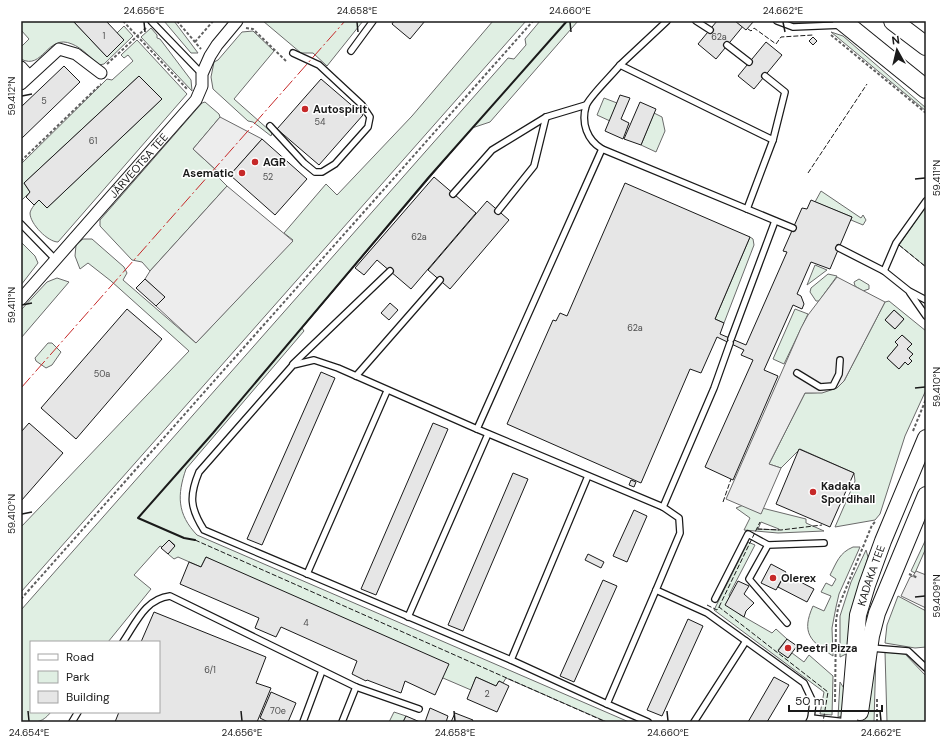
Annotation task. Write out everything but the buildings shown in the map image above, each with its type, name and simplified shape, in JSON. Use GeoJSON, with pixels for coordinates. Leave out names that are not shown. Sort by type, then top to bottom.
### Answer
{"type":"FeatureCollection","features":[{"type":"Feature","properties":{"kind":"main road"},"geometry":{"type":"LineString","coordinates":[[893,21],[926,46]]}},
{"type":"Feature","properties":{"kind":"main road"},"geometry":{"type":"LineString","coordinates":[[839,26],[926,89]]}},
{"type":"Feature","properties":{"kind":"main road","name":"KADAKA TEE"},"geometry":{"type":"LineString","coordinates":[[849,722],[858,615],[883,541],[926,438]]}},
{"type":"Feature","properties":{"kind":"main road","name":"KADAKA TEE"},"geometry":{"type":"LineString","coordinates":[[859,722],[870,648],[877,614],[900,570],[912,529],[926,495]]}},
{"type":"Feature","properties":{"kind":"main road"},"geometry":{"type":"LineString","coordinates":[[898,507],[903,524],[912,529]]}},
{"type":"Feature","properties":{"kind":"main road"},"geometry":{"type":"LineString","coordinates":[[883,541],[900,570]]}},
{"type":"Feature","properties":{"kind":"street","name":"JÄRVEOTSA TEE"},"geometry":{"type":"LineString","coordinates":[[21,298],[196,100],[202,86],[202,74],[217,44],[238,21]]}},
{"type":"Feature","properties":{"kind":"street"},"geometry":{"type":"LineString","coordinates":[[21,67],[25,80],[59,49],[76,54],[101,73]]}},
{"type":"Feature","properties":{"kind":"lane"},"geometry":{"type":"LineString","coordinates":[[351,51],[373,21]]}},
{"type":"Feature","properties":{"kind":"lane"},"geometry":{"type":"LineString","coordinates":[[453,194],[492,150],[546,116],[586,105],[620,65],[667,21]]}},
{"type":"Feature","properties":{"kind":"lane"},"geometry":{"type":"LineString","coordinates":[[696,21],[710,30]]}},
{"type":"Feature","properties":{"kind":"lane"},"geometry":{"type":"LineString","coordinates":[[777,21],[793,27],[839,26]]}},
{"type":"Feature","properties":{"kind":"lane"},"geometry":{"type":"LineString","coordinates":[[150,23],[202,74]]}},
{"type":"Feature","properties":{"kind":"lane"},"geometry":{"type":"LineString","coordinates":[[727,45],[749,62]]}},
{"type":"Feature","properties":{"kind":"lane"},"geometry":{"type":"LineString","coordinates":[[270,126],[304,163],[315,172],[322,172],[334,164],[368,127],[370,117],[362,105],[319,65],[292,53]]}},
{"type":"Feature","properties":{"kind":"lane"},"geometry":{"type":"LineString","coordinates":[[620,65],[773,140]]}},
{"type":"Feature","properties":{"kind":"lane"},"geometry":{"type":"LineString","coordinates":[[748,208],[773,140],[785,92],[765,76]]}},
{"type":"Feature","properties":{"kind":"lane"},"geometry":{"type":"LineString","coordinates":[[586,105],[584,127],[593,144],[793,228]]}},
{"type":"Feature","properties":{"kind":"lane"},"geometry":{"type":"LineString","coordinates":[[498,211],[534,166],[546,116]]}},
{"type":"Feature","properties":{"kind":"lane"},"geometry":{"type":"LineString","coordinates":[[477,429],[602,149]]}},
{"type":"Feature","properties":{"kind":"lane"},"geometry":{"type":"LineString","coordinates":[[884,272],[896,243],[926,201]]}},
{"type":"Feature","properties":{"kind":"lane"},"geometry":{"type":"LineString","coordinates":[[663,507],[714,388],[775,221]]}},
{"type":"Feature","properties":{"kind":"lane"},"geometry":{"type":"LineString","coordinates":[[21,224],[56,259]]}},
{"type":"Feature","properties":{"kind":"lane"},"geometry":{"type":"LineString","coordinates":[[839,248],[884,272],[909,291],[926,300]]}},
{"type":"Feature","properties":{"kind":"lane"},"geometry":{"type":"LineString","coordinates":[[390,271],[293,364],[199,472],[192,489],[194,514],[204,530],[511,660],[648,722]]}},
{"type":"Feature","properties":{"kind":"lane"},"geometry":{"type":"LineString","coordinates":[[356,376],[440,280]]}},
{"type":"Feature","properties":{"kind":"lane"},"geometry":{"type":"LineString","coordinates":[[909,291],[926,316]]}},
{"type":"Feature","properties":{"kind":"lane"},"geometry":{"type":"LineString","coordinates":[[293,364],[314,360],[356,376],[387,391],[663,507],[679,518],[680,533],[607,704]]}},
{"type":"Feature","properties":{"kind":"lane"},"geometry":{"type":"LineString","coordinates":[[797,373],[820,387],[833,386],[839,374],[840,360]]}},
{"type":"Feature","properties":{"kind":"lane"},"geometry":{"type":"LineString","coordinates":[[308,574],[387,391]]}},
{"type":"Feature","properties":{"kind":"lane"},"geometry":{"type":"LineString","coordinates":[[408,617],[488,434]]}},
{"type":"Feature","properties":{"kind":"lane"},"geometry":{"type":"LineString","coordinates":[[511,660],[588,476]]}},
{"type":"Feature","properties":{"kind":"lane"},"geometry":{"type":"LineString","coordinates":[[715,599],[748,534],[768,545],[824,543]]}},
{"type":"Feature","properties":{"kind":"lane"},"geometry":{"type":"LineString","coordinates":[[768,545],[749,579],[787,623]]}},
{"type":"Feature","properties":{"kind":"lane"},"geometry":{"type":"LineString","coordinates":[[656,590],[707,613],[804,683],[813,702],[810,720],[846,722]]}},
{"type":"Feature","properties":{"kind":"lane"},"geometry":{"type":"LineString","coordinates":[[125,641],[146,607],[153,601],[170,596],[356,687],[419,709]]}},
{"type":"Feature","properties":{"kind":"lane"},"geometry":{"type":"LineString","coordinates":[[694,722],[746,641]]}},
{"type":"Feature","properties":{"kind":"lane"},"geometry":{"type":"LineString","coordinates":[[854,665],[870,648],[908,651],[926,668]]}},
{"type":"Feature","properties":{"kind":"lane"},"geometry":{"type":"LineString","coordinates":[[303,722],[322,670]]}},
{"type":"Feature","properties":{"kind":"lane"},"geometry":{"type":"LineString","coordinates":[[342,722],[356,687]]}},
{"type":"Feature","properties":{"kind":"lane"},"geometry":{"type":"LineString","coordinates":[[72,722],[77,713]]}},
{"type":"Feature","properties":{"kind":"path"},"geometry":{"type":"LineString","coordinates":[[123,21],[190,93]]}},
{"type":"Feature","properties":{"kind":"path"},"geometry":{"type":"LineString","coordinates":[[195,42],[213,21]]}},
{"type":"Feature","properties":{"kind":"path"},"geometry":{"type":"LineString","coordinates":[[21,599],[533,21]]}},
{"type":"Feature","properties":{"kind":"path"},"geometry":{"type":"LineString","coordinates":[[21,161],[101,84],[101,73],[103,68],[150,23]]}},
{"type":"Feature","properties":{"kind":"path"},"geometry":{"type":"LineString","coordinates":[[839,26],[926,113]]}},
{"type":"Feature","properties":{"kind":"path"},"geometry":{"type":"LineString","coordinates":[[835,708],[836,621],[838,608],[872,525]]}},
{"type":"Feature","properties":{"kind":"path"},"geometry":{"type":"LineString","coordinates":[[900,570],[918,578]]}},
{"type":"Feature","properties":{"kind":"green space"},"geometry":{"type":"Polygon","coordinates":[[[21,21],[73,21],[107,57],[124,40],[117,33],[124,26],[133,36],[104,64],[99,65],[79,48],[64,42],[57,43],[35,60],[28,61],[21,59],[21,47],[29,39],[21,30],[21,21]]]}},
{"type":"Feature","properties":{"kind":"green space"},"geometry":{"type":"Polygon","coordinates":[[[164,21],[174,21],[198,53],[191,53],[164,21]]]}},
{"type":"Feature","properties":{"kind":"green space"},"geometry":{"type":"Polygon","coordinates":[[[263,21],[363,21],[327,66],[313,53],[301,53],[263,21]]]}},
{"type":"Feature","properties":{"kind":"green space"},"geometry":{"type":"Polygon","coordinates":[[[493,21],[526,21],[21,592],[21,527],[189,351],[111,281],[88,263],[80,269],[75,256],[76,245],[83,239],[92,239],[124,267],[127,273],[123,280],[196,343],[293,240],[284,233],[326,184],[337,195],[412,116],[493,21]]]}},
{"type":"Feature","properties":{"kind":"green space"},"geometry":{"type":"Polygon","coordinates":[[[540,21],[578,21],[490,122],[472,128],[302,328],[304,331],[186,469],[180,496],[182,512],[190,527],[197,535],[629,722],[607,722],[506,678],[503,683],[499,681],[496,686],[476,677],[471,690],[443,678],[206,557],[201,567],[178,557],[174,559],[168,554],[175,545],[169,540],[162,547],[160,546],[134,575],[151,589],[109,641],[30,641],[30,713],[50,713],[38,722],[21,722],[21,610],[508,58],[514,59],[526,45],[525,39],[540,21]]]}},
{"type":"Feature","properties":{"kind":"green space"},"geometry":{"type":"Polygon","coordinates":[[[151,28],[157,35],[157,38],[160,39],[191,80],[192,91],[141,37],[151,28]]]}},
{"type":"Feature","properties":{"kind":"green space"},"geometry":{"type":"Polygon","coordinates":[[[253,31],[274,51],[234,99],[272,133],[271,136],[253,122],[248,121],[213,89],[211,77],[214,62],[218,60],[242,32],[253,31]]]}},
{"type":"Feature","properties":{"kind":"green space"},"geometry":{"type":"Polygon","coordinates":[[[831,32],[843,36],[926,108],[926,111],[831,32]]]}},
{"type":"Feature","properties":{"kind":"green space"},"geometry":{"type":"Polygon","coordinates":[[[137,40],[187,94],[58,242],[49,239],[40,232],[33,222],[30,213],[31,209],[39,200],[47,208],[162,99],[139,76],[24,183],[30,192],[21,201],[21,164],[107,79],[112,80],[133,61],[128,55],[124,58],[121,55],[137,40]]]}},
{"type":"Feature","properties":{"kind":"green space"},"geometry":{"type":"Polygon","coordinates":[[[604,98],[617,103],[610,121],[597,115],[604,98]]]}},
{"type":"Feature","properties":{"kind":"green space"},"geometry":{"type":"Polygon","coordinates":[[[205,102],[219,114],[220,117],[193,149],[216,170],[217,176],[227,186],[150,271],[142,262],[132,260],[100,226],[100,220],[202,103],[205,102]]]}},
{"type":"Feature","properties":{"kind":"green space"},"geometry":{"type":"Polygon","coordinates":[[[654,113],[662,117],[665,131],[656,152],[641,145],[654,113]]]}},
{"type":"Feature","properties":{"kind":"green space"},"geometry":{"type":"Polygon","coordinates":[[[821,191],[861,218],[863,215],[866,220],[863,225],[851,220],[852,217],[815,202],[821,191]]]}},
{"type":"Feature","properties":{"kind":"green space"},"geometry":{"type":"Polygon","coordinates":[[[926,206],[926,267],[899,245],[926,206]]]}},
{"type":"Feature","properties":{"kind":"green space"},"geometry":{"type":"Polygon","coordinates":[[[750,237],[753,239],[754,245],[724,323],[715,319],[750,237]]]}},
{"type":"Feature","properties":{"kind":"green space"},"geometry":{"type":"Polygon","coordinates":[[[21,242],[35,256],[38,263],[21,285],[21,242]]]}},
{"type":"Feature","properties":{"kind":"green space"},"geometry":{"type":"Polygon","coordinates":[[[815,265],[827,270],[807,285],[815,265]]]}},
{"type":"Feature","properties":{"kind":"green space"},"geometry":{"type":"Polygon","coordinates":[[[828,274],[837,276],[819,301],[816,301],[810,292],[811,288],[828,274]]]}},
{"type":"Feature","properties":{"kind":"green space"},"geometry":{"type":"Polygon","coordinates":[[[57,278],[69,282],[21,338],[21,310],[47,282],[57,278]]]}},
{"type":"Feature","properties":{"kind":"green space"},"geometry":{"type":"Polygon","coordinates":[[[859,279],[869,285],[869,289],[863,291],[855,286],[854,282],[859,279]]]}},
{"type":"Feature","properties":{"kind":"green space"},"geometry":{"type":"Polygon","coordinates":[[[889,301],[926,331],[926,390],[905,436],[880,514],[875,520],[835,527],[855,481],[854,473],[800,449],[781,468],[769,464],[805,393],[816,393],[831,390],[844,381],[885,302],[889,301]],[[894,310],[885,320],[895,329],[904,319],[894,310]],[[902,335],[895,342],[898,345],[887,358],[899,369],[905,362],[908,365],[912,361],[909,358],[913,354],[907,349],[912,344],[902,335]]]}},
{"type":"Feature","properties":{"kind":"green space"},"geometry":{"type":"Polygon","coordinates":[[[795,309],[808,314],[784,364],[773,359],[795,309]]]}},
{"type":"Feature","properties":{"kind":"green space"},"geometry":{"type":"Polygon","coordinates":[[[48,343],[52,343],[61,352],[52,365],[46,368],[36,361],[35,358],[48,343]]]}},
{"type":"Feature","properties":{"kind":"green space"},"geometry":{"type":"Polygon","coordinates":[[[746,504],[806,519],[806,523],[824,531],[778,533],[744,530],[750,518],[736,508],[746,504]],[[761,522],[758,529],[779,530],[761,522]]]}},
{"type":"Feature","properties":{"kind":"green space"},"geometry":{"type":"Polygon","coordinates":[[[926,539],[926,548],[915,573],[911,571],[926,539]]]}},
{"type":"Feature","properties":{"kind":"green space"},"geometry":{"type":"Polygon","coordinates":[[[748,542],[755,545],[729,595],[739,614],[772,633],[776,629],[787,639],[778,650],[788,658],[792,653],[804,662],[809,655],[833,676],[832,715],[820,714],[824,692],[714,610],[748,542]]]}},
{"type":"Feature","properties":{"kind":"green space"},"geometry":{"type":"Polygon","coordinates":[[[853,547],[860,547],[839,594],[832,628],[833,656],[818,646],[810,636],[808,630],[809,615],[813,606],[824,611],[831,596],[821,592],[826,583],[832,586],[836,579],[830,575],[837,562],[844,552],[853,547]]]}},
{"type":"Feature","properties":{"kind":"green space"},"geometry":{"type":"Polygon","coordinates":[[[866,550],[868,557],[860,584],[850,649],[846,654],[840,657],[840,616],[851,582],[866,550]]]}},
{"type":"Feature","properties":{"kind":"green space"},"geometry":{"type":"Polygon","coordinates":[[[898,596],[926,611],[926,647],[915,648],[885,643],[887,625],[898,596]]]}},
{"type":"Feature","properties":{"kind":"green space"},"geometry":{"type":"Polygon","coordinates":[[[885,652],[905,654],[926,676],[926,722],[887,722],[885,652]]]}},
{"type":"Feature","properties":{"kind":"green space"},"geometry":{"type":"Polygon","coordinates":[[[876,653],[874,722],[862,722],[867,688],[876,653]]]}},
{"type":"Feature","properties":{"kind":"green space"},"geometry":{"type":"Polygon","coordinates":[[[840,682],[845,690],[842,716],[838,717],[840,682]]]}},
{"type":"Feature","properties":{"kind":"green space"},"geometry":{"type":"Polygon","coordinates":[[[394,712],[406,716],[403,722],[389,722],[394,712]]]}},
{"type":"Feature","properties":{"kind":"shaded area"},"geometry":{"type":"Polygon","coordinates":[[[220,117],[262,139],[230,175],[216,170],[193,149],[220,117]]]}},
{"type":"Feature","properties":{"kind":"shaded area"},"geometry":{"type":"Polygon","coordinates":[[[227,186],[293,241],[196,343],[156,306],[164,297],[145,279],[150,271],[227,186]]]}},
{"type":"Feature","properties":{"kind":"shaded area"},"geometry":{"type":"Polygon","coordinates":[[[837,277],[885,302],[844,381],[837,388],[822,393],[805,393],[769,464],[781,468],[761,514],[726,499],[801,328],[808,315],[837,277]]]}},
{"type":"Feature","properties":{"kind":"shaded area"},"geometry":{"type":"Polygon","coordinates":[[[916,571],[926,575],[926,608],[901,596],[910,577],[913,576],[916,571]]]}},
{"type":"Feature","properties":{"kind":"fence"},"geometry":{"type":"LineString","coordinates":[[748,29],[751,31],[754,28],[776,44],[781,37],[813,35]]}},
{"type":"Feature","properties":{"kind":"fence"},"geometry":{"type":"LineString","coordinates":[[808,173],[867,84]]}},
{"type":"Feature","properties":{"kind":"fence"},"geometry":{"type":"LineString","coordinates":[[899,245],[926,267]]}},
{"type":"Feature","properties":{"kind":"fence"},"geometry":{"type":"LineString","coordinates":[[723,502],[731,479]]}},
{"type":"Feature","properties":{"kind":"fence"},"geometry":{"type":"LineString","coordinates":[[719,607],[760,522]]}},
{"type":"Feature","properties":{"kind":"fence"},"geometry":{"type":"LineString","coordinates":[[757,529],[781,530],[822,525]]}},
{"type":"Feature","properties":{"kind":"fence"},"geometry":{"type":"LineString","coordinates":[[195,540],[606,722]]}},
{"type":"Feature","properties":{"kind":"fence"},"geometry":{"type":"LineString","coordinates":[[707,605],[717,610],[719,607],[828,692],[823,722]]}},
{"type":"Feature","properties":{"kind":"wall"},"geometry":{"type":"LineString","coordinates":[[195,540],[184,538],[138,518],[213,433],[429,177],[567,21]]}},
{"type":"Feature","properties":{"kind":"power"},"geometry":{"type":"LineString","coordinates":[[21,388],[345,21]]}},
{"type":"Feature","properties":{"kind":"place","name":"Autospirit"},"geometry":{"type":"Point","coordinates":[305,109]}},
{"type":"Feature","properties":{"kind":"place","name":"AGR"},"geometry":{"type":"Point","coordinates":[255,162]}},
{"type":"Feature","properties":{"kind":"place","name":"Asematic"},"geometry":{"type":"Point","coordinates":[242,173]}},
{"type":"Feature","properties":{"kind":"place","name":"Kadaka Spordihall"},"geometry":{"type":"Point","coordinates":[813,492]}},
{"type":"Feature","properties":{"kind":"place","name":"Olerex"},"geometry":{"type":"Point","coordinates":[773,578]}},
{"type":"Feature","properties":{"kind":"place","name":"Peetri Pizza"},"geometry":{"type":"Point","coordinates":[788,648]}}]}
